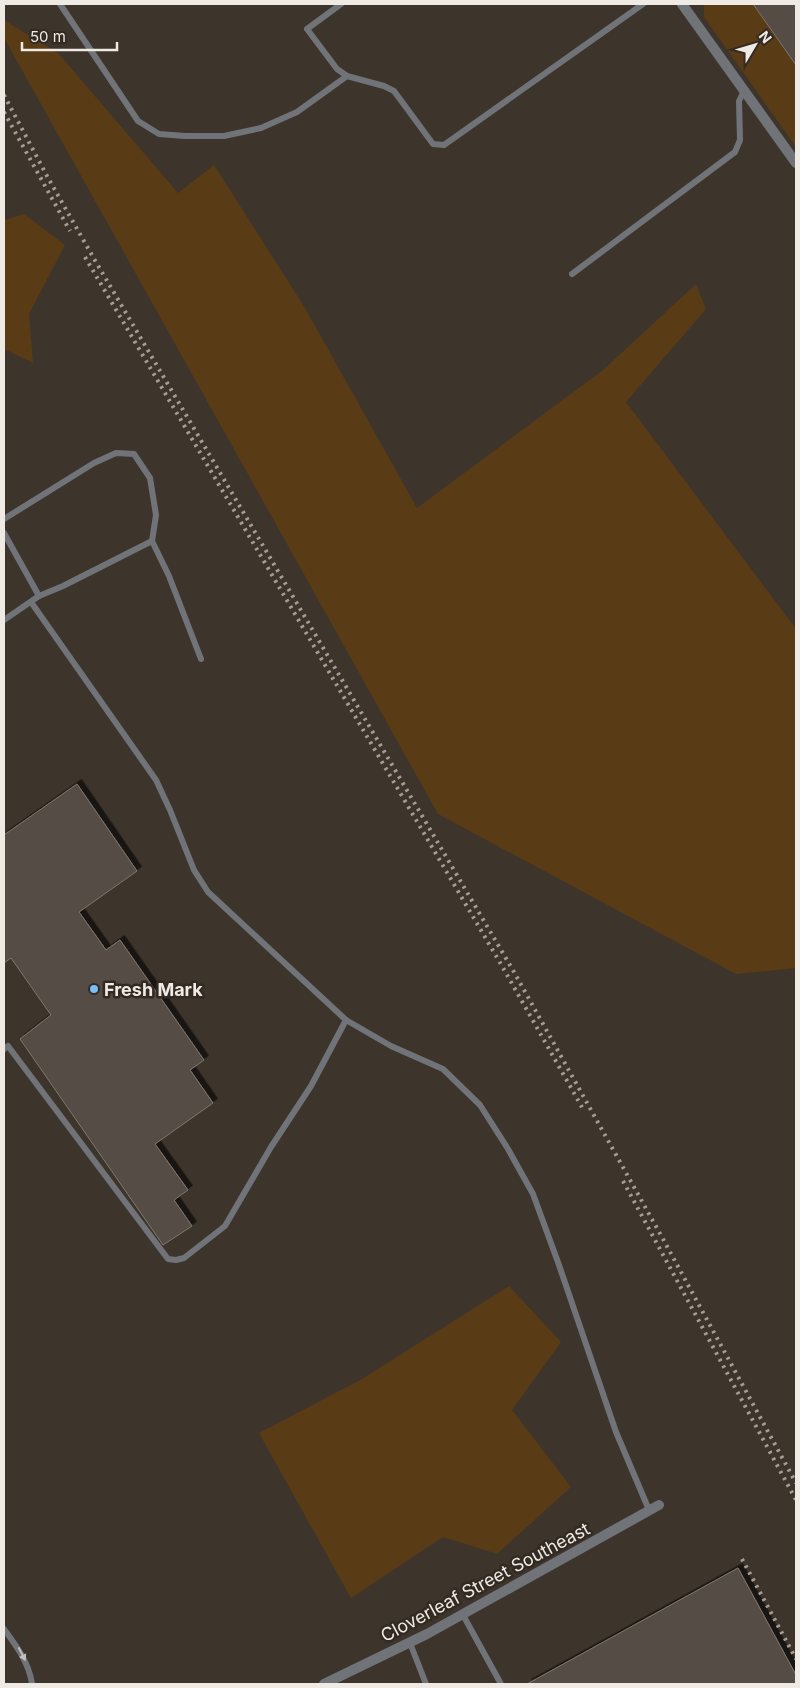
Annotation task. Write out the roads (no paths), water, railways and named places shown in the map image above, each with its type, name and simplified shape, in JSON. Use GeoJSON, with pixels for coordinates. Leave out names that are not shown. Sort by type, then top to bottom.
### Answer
{"type":"FeatureCollection","features":[{"type":"Feature","properties":{"kind":"street"},"geometry":{"type":"LineString","coordinates":[[686,5],[744,91],[796,163]]}},
{"type":"Feature","properties":{"kind":"street","name":"Cloverleaf Street Southeast"},"geometry":{"type":"LineString","coordinates":[[324,1684],[410,1643],[463,1615],[659,1505]]}},
{"type":"Feature","properties":{"kind":"lane"},"geometry":{"type":"LineString","coordinates":[[60,4],[138,121],[159,134],[224,136],[261,128],[297,112],[347,76]]}},
{"type":"Feature","properties":{"kind":"lane"},"geometry":{"type":"LineString","coordinates":[[341,4],[308,29],[337,69],[347,76],[384,86],[394,91],[433,144],[444,144],[643,4]]}},
{"type":"Feature","properties":{"kind":"lane"},"geometry":{"type":"LineString","coordinates":[[572,274],[735,152],[740,140],[739,101],[744,91]]}},
{"type":"Feature","properties":{"kind":"lane"},"geometry":{"type":"LineString","coordinates":[[4,519],[94,463],[116,453],[134,454],[150,478],[156,515],[152,541],[169,576],[201,659]]}},
{"type":"Feature","properties":{"kind":"lane"},"geometry":{"type":"LineString","coordinates":[[4,533],[39,596]]}},
{"type":"Feature","properties":{"kind":"lane"},"geometry":{"type":"LineString","coordinates":[[4,620],[39,596],[63,586],[152,541]]}},
{"type":"Feature","properties":{"kind":"lane"},"geometry":{"type":"LineString","coordinates":[[31,602],[156,780],[194,870],[208,892],[346,1020],[391,1046],[443,1069],[480,1105],[533,1194],[616,1432],[649,1510]]}},
{"type":"Feature","properties":{"kind":"lane"},"geometry":{"type":"LineString","coordinates":[[4,1049],[8,1046],[168,1259],[176,1260],[184,1258],[225,1226],[271,1147],[310,1086],[346,1020]]}},
{"type":"Feature","properties":{"kind":"lane"},"geometry":{"type":"LineString","coordinates":[[463,1615],[501,1684]]}},
{"type":"Feature","properties":{"kind":"lane"},"geometry":{"type":"LineString","coordinates":[[4,1630],[20,1650],[29,1670],[32,1684]]}},
{"type":"Feature","properties":{"kind":"lane"},"geometry":{"type":"LineString","coordinates":[[410,1643],[426,1684]]}},
{"type":"Feature","properties":{"kind":"railway"},"geometry":{"type":"LineString","coordinates":[[4,95],[93,257],[514,972],[796,1483]]}},
{"type":"Feature","properties":{"kind":"railway"},"geometry":{"type":"LineString","coordinates":[[4,112],[70,231]]}},
{"type":"Feature","properties":{"kind":"railway"},"geometry":{"type":"LineString","coordinates":[[85,257],[502,966],[583,1109]]}},
{"type":"Feature","properties":{"kind":"railway"},"geometry":{"type":"LineString","coordinates":[[623,1181],[796,1500]]}},
{"type":"Feature","properties":{"kind":"railway"},"geometry":{"type":"LineString","coordinates":[[742,1559],[796,1659]]}},
{"type":"Feature","properties":{"kind":"place","name":"Fresh Mark"},"geometry":{"type":"Point","coordinates":[94,989]}}]}
